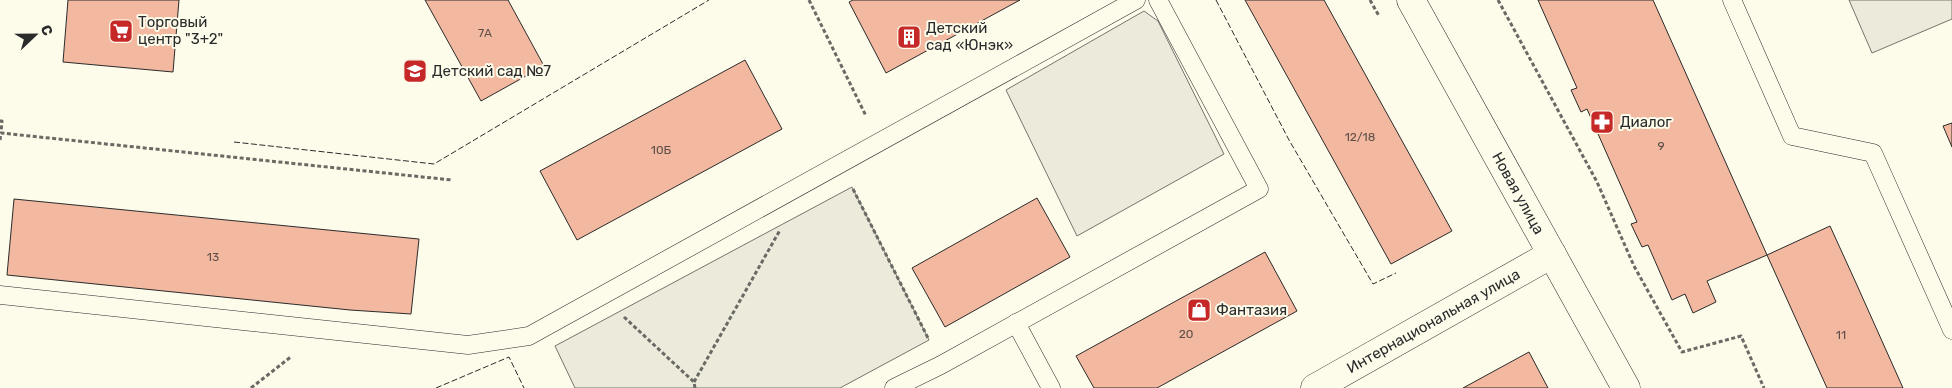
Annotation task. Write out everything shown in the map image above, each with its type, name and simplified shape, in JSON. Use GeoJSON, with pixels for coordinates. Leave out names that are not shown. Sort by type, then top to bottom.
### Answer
{"type":"FeatureCollection","features":[{"type":"Feature","properties":{"kind":"street","name":"Новая улица"},"geometry":{"type":"LineString","coordinates":[[1411,0],[1626,388]]}},
{"type":"Feature","properties":{"kind":"street","name":"Интернациональная улица"},"geometry":{"type":"LineString","coordinates":[[1315,388],[1552,254]]}},
{"type":"Feature","properties":{"kind":"lane"},"geometry":{"type":"LineString","coordinates":[[0,294],[468,345],[529,336],[1136,0]]}},
{"type":"Feature","properties":{"kind":"lane"},"geometry":{"type":"LineString","coordinates":[[894,388],[941,365],[1259,189],[1158,0]]}},
{"type":"Feature","properties":{"kind":"lane"},"geometry":{"type":"LineString","coordinates":[[1732,0],[1792,136],[1873,153],[1947,306],[1952,330]]}},
{"type":"Feature","properties":{"kind":"lane"},"geometry":{"type":"LineString","coordinates":[[1016,323],[1051,388]]}},
{"type":"Feature","properties":{"kind":"path"},"geometry":{"type":"LineString","coordinates":[[809,0],[879,142]]}},
{"type":"Feature","properties":{"kind":"path"},"geometry":{"type":"LineString","coordinates":[[1498,0],[1597,182],[1634,266],[1682,352],[1741,336],[1764,388]]}},
{"type":"Feature","properties":{"kind":"path"},"geometry":{"type":"LineString","coordinates":[[0,121],[2,121],[0,140]]}},
{"type":"Feature","properties":{"kind":"path"},"geometry":{"type":"LineString","coordinates":[[1,133],[452,180]]}},
{"type":"Feature","properties":{"kind":"path"},"geometry":{"type":"LineString","coordinates":[[841,164],[941,365]]}},
{"type":"Feature","properties":{"kind":"path"},"geometry":{"type":"LineString","coordinates":[[694,382],[808,182]]}},
{"type":"Feature","properties":{"kind":"path"},"geometry":{"type":"LineString","coordinates":[[601,296],[694,382],[695,388]]}},
{"type":"Feature","properties":{"kind":"path"},"geometry":{"type":"LineString","coordinates":[[251,388],[325,330]]}},
{"type":"Feature","properties":{"kind":"shaded area"},"geometry":{"type":"Polygon","coordinates":[[[1849,0],[1952,0],[1952,19],[1872,53],[1849,0]]]}},
{"type":"Feature","properties":{"kind":"shaded area"},"geometry":{"type":"Polygon","coordinates":[[[1144,11],[1158,21],[1224,154],[1077,236],[1006,90],[1144,11]]]}},
{"type":"Feature","properties":{"kind":"shaded area"},"geometry":{"type":"Polygon","coordinates":[[[852,187],[929,340],[840,388],[575,388],[555,346],[852,187]]]}},
{"type":"Feature","properties":{"kind":"building","name":"Торговый центр \"3+2\""},"geometry":{"type":"Polygon","coordinates":[[[68,0],[179,0],[173,72],[63,62],[68,0]]]}},
{"type":"Feature","properties":{"kind":"building"},"geometry":{"type":"Polygon","coordinates":[[[425,0],[508,0],[544,66],[481,101],[425,0]]]}},
{"type":"Feature","properties":{"kind":"building","name":"Детский сад «Юнэк»"},"geometry":{"type":"Polygon","coordinates":[[[853,0],[1020,0],[886,73],[849,2],[853,0]]]}},
{"type":"Feature","properties":{"kind":"building"},"geometry":{"type":"Polygon","coordinates":[[[1245,0],[1324,0],[1452,231],[1391,264],[1245,0]]]}},
{"type":"Feature","properties":{"kind":"building"},"geometry":{"type":"Polygon","coordinates":[[[1538,0],[1653,0],[1767,255],[1707,281],[1716,302],[1693,313],[1685,294],[1672,300],[1648,245],[1642,247],[1631,224],[1637,222],[1587,109],[1581,112],[1571,90],[1577,88],[1538,0]]]}},
{"type":"Feature","properties":{"kind":"building"},"geometry":{"type":"Polygon","coordinates":[[[745,60],[782,129],[577,240],[540,171],[745,60]]]}},
{"type":"Feature","properties":{"kind":"building"},"geometry":{"type":"Polygon","coordinates":[[[1952,123],[1952,147],[1943,126],[1952,123]]]}},
{"type":"Feature","properties":{"kind":"building"},"geometry":{"type":"Polygon","coordinates":[[[1037,198],[1070,257],[945,327],[912,268],[1037,198]]]}},
{"type":"Feature","properties":{"kind":"building"},"geometry":{"type":"Polygon","coordinates":[[[14,199],[419,239],[411,314],[350,310],[7,275],[14,199]]]}},
{"type":"Feature","properties":{"kind":"building"},"geometry":{"type":"Polygon","coordinates":[[[1830,226],[1903,388],[1827,388],[1767,255],[1830,226]]]}},
{"type":"Feature","properties":{"kind":"building"},"geometry":{"type":"Polygon","coordinates":[[[1265,252],[1297,311],[1157,388],[1094,388],[1076,356],[1265,252]]]}},
{"type":"Feature","properties":{"kind":"building"},"geometry":{"type":"Polygon","coordinates":[[[1529,352],[1548,388],[1463,388],[1529,352]]]}},
{"type":"Feature","properties":{"kind":"fence"},"geometry":{"type":"LineString","coordinates":[[234,142],[434,164],[709,0]]}},
{"type":"Feature","properties":{"kind":"fence"},"geometry":{"type":"LineString","coordinates":[[1216,0],[1289,140],[1373,284],[1396,273]]}},
{"type":"Feature","properties":{"kind":"fence"},"geometry":{"type":"LineString","coordinates":[[436,388],[509,357],[524,388]]}},
{"type":"Feature","properties":{"kind":"place","name":"Торговый центр \"3+2\""},"geometry":{"type":"Point","coordinates":[121,31]}},
{"type":"Feature","properties":{"kind":"place","name":"Детский сад «Юнэк»"},"geometry":{"type":"Point","coordinates":[909,37]}},
{"type":"Feature","properties":{"kind":"place","name":"Детский сад №7"},"geometry":{"type":"Point","coordinates":[415,71]}},
{"type":"Feature","properties":{"kind":"place","name":"Диалог"},"geometry":{"type":"Point","coordinates":[1602,122]}},
{"type":"Feature","properties":{"kind":"place","name":"Фантазия"},"geometry":{"type":"Point","coordinates":[1199,310]}}]}
